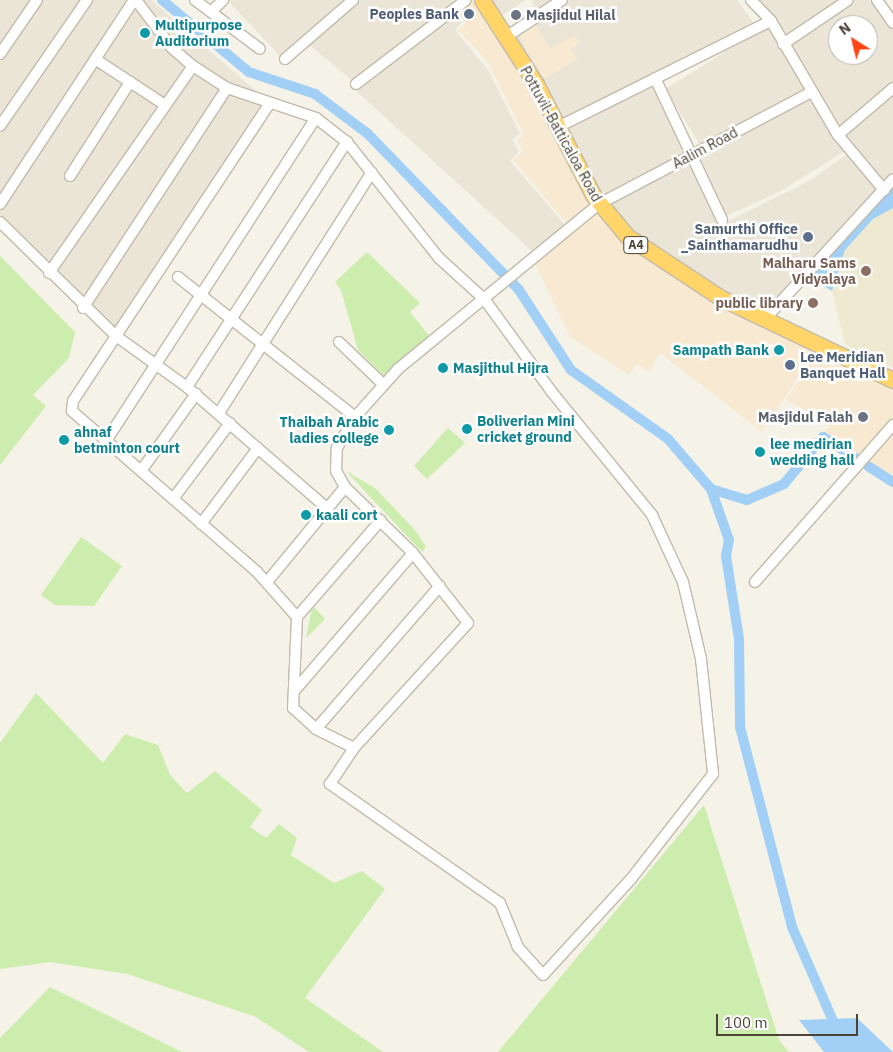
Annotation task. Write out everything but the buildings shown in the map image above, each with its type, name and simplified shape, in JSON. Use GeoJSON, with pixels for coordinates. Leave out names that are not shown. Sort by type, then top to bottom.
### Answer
{"type":"FeatureCollection","features":[{"type":"Feature","properties":{"kind":"highway","name":"Pottuvil-Batticaloa Road"},"geometry":{"type":"LineString","coordinates":[[482,0],[506,37],[558,127],[599,204],[648,254],[764,320],[893,380]]}},
{"type":"Feature","properties":{"kind":"street"},"geometry":{"type":"LineString","coordinates":[[0,54],[37,0]]}},
{"type":"Feature","properties":{"kind":"street"},"geometry":{"type":"LineString","coordinates":[[0,126],[87,0]]}},
{"type":"Feature","properties":{"kind":"street"},"geometry":{"type":"LineString","coordinates":[[0,204],[94,59],[135,0],[172,48],[193,66],[227,88],[316,118],[346,142],[372,172],[439,258],[486,297],[551,391],[652,515],[676,559],[701,659],[713,774],[631,879],[543,975],[518,947],[500,903],[330,784],[354,748],[468,623],[413,553],[345,487],[267,582]]}},
{"type":"Feature","properties":{"kind":"street"},"geometry":{"type":"LineString","coordinates":[[196,0],[260,49]]}},
{"type":"Feature","properties":{"kind":"street"},"geometry":{"type":"LineString","coordinates":[[212,11],[223,0]]}},
{"type":"Feature","properties":{"kind":"street"},"geometry":{"type":"LineString","coordinates":[[285,59],[353,0]]}},
{"type":"Feature","properties":{"kind":"street"},"geometry":{"type":"LineString","coordinates":[[356,84],[466,0]]}},
{"type":"Feature","properties":{"kind":"street"},"geometry":{"type":"LineString","coordinates":[[506,37],[562,0]]}},
{"type":"Feature","properties":{"kind":"street"},"geometry":{"type":"LineString","coordinates":[[751,0],[772,21],[783,44],[838,135],[884,190]]}},
{"type":"Feature","properties":{"kind":"street"},"geometry":{"type":"LineString","coordinates":[[783,44],[848,0]]}},
{"type":"Feature","properties":{"kind":"street"},"geometry":{"type":"LineString","coordinates":[[877,0],[893,23]]}},
{"type":"Feature","properties":{"kind":"street"},"geometry":{"type":"LineString","coordinates":[[558,127],[772,21]]}},
{"type":"Feature","properties":{"kind":"street"},"geometry":{"type":"LineString","coordinates":[[94,59],[165,105]]}},
{"type":"Feature","properties":{"kind":"street"},"geometry":{"type":"LineString","coordinates":[[49,273],[193,66]]}},
{"type":"Feature","properties":{"kind":"street"},"geometry":{"type":"LineString","coordinates":[[655,78],[722,220]]}},
{"type":"Feature","properties":{"kind":"street"},"geometry":{"type":"LineString","coordinates":[[70,176],[130,82]]}},
{"type":"Feature","properties":{"kind":"street"},"geometry":{"type":"LineString","coordinates":[[83,308],[227,88]]}},
{"type":"Feature","properties":{"kind":"street"},"geometry":{"type":"LineString","coordinates":[[838,135],[893,88]]}},
{"type":"Feature","properties":{"kind":"street","name":"Aalim Road"},"geometry":{"type":"LineString","coordinates":[[345,487],[336,471],[337,448],[355,417],[384,385],[486,297],[599,204],[811,92]]}},
{"type":"Feature","properties":{"kind":"street"},"geometry":{"type":"LineString","coordinates":[[270,102],[73,401],[72,411],[267,582],[297,617]]}},
{"type":"Feature","properties":{"kind":"street"},"geometry":{"type":"LineString","coordinates":[[106,441],[316,118]]}},
{"type":"Feature","properties":{"kind":"street"},"geometry":{"type":"LineString","coordinates":[[187,387],[346,142]]}},
{"type":"Feature","properties":{"kind":"street"},"geometry":{"type":"LineString","coordinates":[[219,413],[372,172]]}},
{"type":"Feature","properties":{"kind":"street"},"geometry":{"type":"LineString","coordinates":[[764,320],[893,179]]}},
{"type":"Feature","properties":{"kind":"street"},"geometry":{"type":"LineString","coordinates":[[0,222],[83,308],[116,336],[156,363],[196,394],[328,509]]}},
{"type":"Feature","properties":{"kind":"street"},"geometry":{"type":"LineString","coordinates":[[178,277],[202,294],[355,417]]}},
{"type":"Feature","properties":{"kind":"street"},"geometry":{"type":"LineString","coordinates":[[338,342],[384,385]]}},
{"type":"Feature","properties":{"kind":"street"},"geometry":{"type":"LineString","coordinates":[[141,471],[196,394]]}},
{"type":"Feature","properties":{"kind":"street"},"geometry":{"type":"LineString","coordinates":[[173,499],[230,422]]}},
{"type":"Feature","properties":{"kind":"street"},"geometry":{"type":"LineString","coordinates":[[755,582],[893,425]]}},
{"type":"Feature","properties":{"kind":"street"},"geometry":{"type":"LineString","coordinates":[[201,524],[258,448]]}},
{"type":"Feature","properties":{"kind":"street"},"geometry":{"type":"LineString","coordinates":[[354,748],[316,729],[293,708],[297,617],[380,520]]}},
{"type":"Feature","properties":{"kind":"street"},"geometry":{"type":"LineString","coordinates":[[295,690],[413,553]]}},
{"type":"Feature","properties":{"kind":"street"},"geometry":{"type":"LineString","coordinates":[[316,729],[440,586]]}},
{"type":"Feature","properties":{"kind":"shaded area"},"geometry":{"type":"Polygon","coordinates":[[[0,0],[151,0],[270,103],[120,337],[0,226],[0,0]]]}},
{"type":"Feature","properties":{"kind":"shaded area"},"geometry":{"type":"Polygon","coordinates":[[[227,0],[351,0],[284,60],[227,0]]]}},
{"type":"Feature","properties":{"kind":"shaded area"},"geometry":{"type":"Polygon","coordinates":[[[357,0],[451,0],[455,4],[354,82],[308,44],[357,0]]]}},
{"type":"Feature","properties":{"kind":"shaded area"},"geometry":{"type":"Polygon","coordinates":[[[472,0],[477,0],[519,64],[593,205],[570,227],[513,160],[523,151],[517,140],[524,135],[487,61],[458,30],[466,23],[457,11],[472,0]]]}},
{"type":"Feature","properties":{"kind":"shaded area"},"geometry":{"type":"Polygon","coordinates":[[[491,0],[526,0],[502,15],[491,0]]]}},
{"type":"Feature","properties":{"kind":"shaded area"},"geometry":{"type":"Polygon","coordinates":[[[531,0],[559,0],[538,13],[531,0]]]}},
{"type":"Feature","properties":{"kind":"shaded area"},"geometry":{"type":"Polygon","coordinates":[[[569,0],[737,0],[755,25],[561,121],[511,37],[569,0]]]}},
{"type":"Feature","properties":{"kind":"shaded area"},"geometry":{"type":"Polygon","coordinates":[[[757,0],[846,0],[785,42],[757,0]]]}},
{"type":"Feature","properties":{"kind":"shaded area"},"geometry":{"type":"Polygon","coordinates":[[[853,0],[873,0],[893,28],[893,82],[838,130],[786,46],[828,17],[828,65],[878,65],[878,15],[831,15],[853,0]]]}},
{"type":"Feature","properties":{"kind":"shaded area"},"geometry":{"type":"Polygon","coordinates":[[[454,14],[462,23],[455,30],[488,70],[520,134],[512,140],[519,151],[510,161],[566,226],[533,252],[354,89],[454,14]]]}},
{"type":"Feature","properties":{"kind":"shaded area"},"geometry":{"type":"Polygon","coordinates":[[[535,24],[550,49],[575,35],[580,43],[571,48],[578,59],[544,79],[518,34],[535,24]]]}},
{"type":"Feature","properties":{"kind":"shaded area"},"geometry":{"type":"Polygon","coordinates":[[[768,25],[808,89],[706,154],[665,89],[768,25]]]}},
{"type":"Feature","properties":{"kind":"shaded area"},"geometry":{"type":"Polygon","coordinates":[[[653,81],[689,154],[597,199],[561,126],[653,81]]]}},
{"type":"Feature","properties":{"kind":"shaded area"},"geometry":{"type":"Polygon","coordinates":[[[893,90],[893,172],[883,184],[844,135],[893,90]]]}},
{"type":"Feature","properties":{"kind":"shaded area"},"geometry":{"type":"Polygon","coordinates":[[[807,96],[847,150],[779,192],[724,217],[695,156],[807,96]]]}},
{"type":"Feature","properties":{"kind":"shaded area"},"geometry":{"type":"Polygon","coordinates":[[[849,153],[881,190],[765,316],[649,251],[604,205],[691,158],[726,222],[809,181],[849,153]]]}},
{"type":"Feature","properties":{"kind":"shaded area","name":"Malharu Sams Vidyalaya"},"geometry":{"type":"Polygon","coordinates":[[[893,208],[893,368],[845,344],[832,291],[845,250],[873,219],[893,208]]]}},
{"type":"Feature","properties":{"kind":"shaded area"},"geometry":{"type":"Polygon","coordinates":[[[598,211],[619,237],[816,350],[762,432],[660,353],[649,372],[637,364],[629,375],[570,337],[535,263],[598,211]]]}},
{"type":"Feature","properties":{"kind":"shaded area"},"geometry":{"type":"Polygon","coordinates":[[[818,351],[893,388],[893,417],[860,456],[824,434],[829,424],[786,400],[818,351]]]}},
{"type":"Feature","properties":{"kind":"shaded area"},"geometry":{"type":"Polygon","coordinates":[[[893,433],[893,479],[868,463],[893,433]]]}},
{"type":"Feature","properties":{"kind":"green space"},"geometry":{"type":"Polygon","coordinates":[[[367,252],[420,303],[410,312],[430,337],[384,376],[358,350],[341,290],[335,282],[367,252]]]}},
{"type":"Feature","properties":{"kind":"green space"},"geometry":{"type":"Polygon","coordinates":[[[0,256],[75,332],[69,358],[33,395],[46,406],[0,465],[0,256]]]}},
{"type":"Feature","properties":{"kind":"green space"},"geometry":{"type":"Polygon","coordinates":[[[448,428],[465,443],[427,479],[414,466],[448,428]]]}},
{"type":"Feature","properties":{"kind":"green space"},"geometry":{"type":"Polygon","coordinates":[[[346,471],[375,488],[416,531],[426,547],[422,552],[346,471]]]}},
{"type":"Feature","properties":{"kind":"green space"},"geometry":{"type":"Polygon","coordinates":[[[81,537],[122,566],[94,606],[55,605],[41,595],[81,537]]]}},
{"type":"Feature","properties":{"kind":"green space"},"geometry":{"type":"Polygon","coordinates":[[[314,607],[325,619],[306,638],[311,612],[314,607]]]}},
{"type":"Feature","properties":{"kind":"green space"},"geometry":{"type":"Polygon","coordinates":[[[36,693],[103,763],[125,734],[158,745],[170,775],[187,793],[215,771],[262,810],[250,827],[266,838],[279,824],[297,838],[291,855],[334,883],[362,871],[385,889],[305,998],[383,1052],[309,1052],[256,1017],[127,974],[50,962],[0,969],[0,743],[36,693]]]}},
{"type":"Feature","properties":{"kind":"green space"},"geometry":{"type":"Polygon","coordinates":[[[704,805],[779,1040],[789,1052],[498,1052],[704,805]]]}},
{"type":"Feature","properties":{"kind":"green space"},"geometry":{"type":"Polygon","coordinates":[[[50,987],[182,1052],[0,1052],[0,1038],[50,987]]]}},
{"type":"Feature","properties":{"kind":"water"},"geometry":{"type":"Polygon","coordinates":[[[893,188],[893,208],[873,219],[845,250],[832,291],[810,278],[893,188]]]}},
{"type":"Feature","properties":{"kind":"water"},"geometry":{"type":"Polygon","coordinates":[[[857,1018],[893,1052],[824,1052],[799,1020],[857,1018]]]}},
{"type":"Feature","properties":{"kind":"waterway"},"geometry":{"type":"LineString","coordinates":[[162,0],[249,72],[315,94],[368,134],[519,290],[571,370],[668,439],[711,489],[729,540],[726,556],[739,639],[740,727],[792,927],[837,1030]]}},
{"type":"Feature","properties":{"kind":"waterway"},"geometry":{"type":"LineString","coordinates":[[711,489],[747,500],[784,484],[823,437],[855,458]]}},
{"type":"Feature","properties":{"kind":"waterway"},"geometry":{"type":"LineString","coordinates":[[868,466],[893,482]]}},
{"type":"Feature","properties":{"kind":"place","name":"Peoples Bank"},"geometry":{"type":"Point","coordinates":[469,14]}},
{"type":"Feature","properties":{"kind":"place","name":"Masjidul Hilal"},"geometry":{"type":"Point","coordinates":[516,15]}},
{"type":"Feature","properties":{"kind":"place","name":"Multipurpose Auditorium"},"geometry":{"type":"Point","coordinates":[145,33]}},
{"type":"Feature","properties":{"kind":"place","name":"Samurthi Office _Sainthamarudhu"},"geometry":{"type":"Point","coordinates":[808,237]}},
{"type":"Feature","properties":{"kind":"place","name":"Malharu Sams Vidyalaya"},"geometry":{"type":"Point","coordinates":[866,271]}},
{"type":"Feature","properties":{"kind":"place","name":"public library"},"geometry":{"type":"Point","coordinates":[813,303]}},
{"type":"Feature","properties":{"kind":"place","name":"Sampath Bank"},"geometry":{"type":"Point","coordinates":[779,350]}},
{"type":"Feature","properties":{"kind":"place","name":"Lee Meridian Banquet Hall"},"geometry":{"type":"Point","coordinates":[790,365]}},
{"type":"Feature","properties":{"kind":"place","name":"Masjithul Hijra"},"geometry":{"type":"Point","coordinates":[443,368]}},
{"type":"Feature","properties":{"kind":"place","name":"Masjidul Falah"},"geometry":{"type":"Point","coordinates":[863,417]}},
{"type":"Feature","properties":{"kind":"place","name":"Boliverian Mini cricket ground"},"geometry":{"type":"Point","coordinates":[467,429]}},
{"type":"Feature","properties":{"kind":"place","name":"Thaibah Arabic ladies college"},"geometry":{"type":"Point","coordinates":[389,430]}},
{"type":"Feature","properties":{"kind":"place","name":"ahnaf betminton court"},"geometry":{"type":"Point","coordinates":[64,440]}},
{"type":"Feature","properties":{"kind":"place","name":"lee medirian wedding hall"},"geometry":{"type":"Point","coordinates":[760,452]}},
{"type":"Feature","properties":{"kind":"place","name":"kaali cort"},"geometry":{"type":"Point","coordinates":[306,515]}}]}
